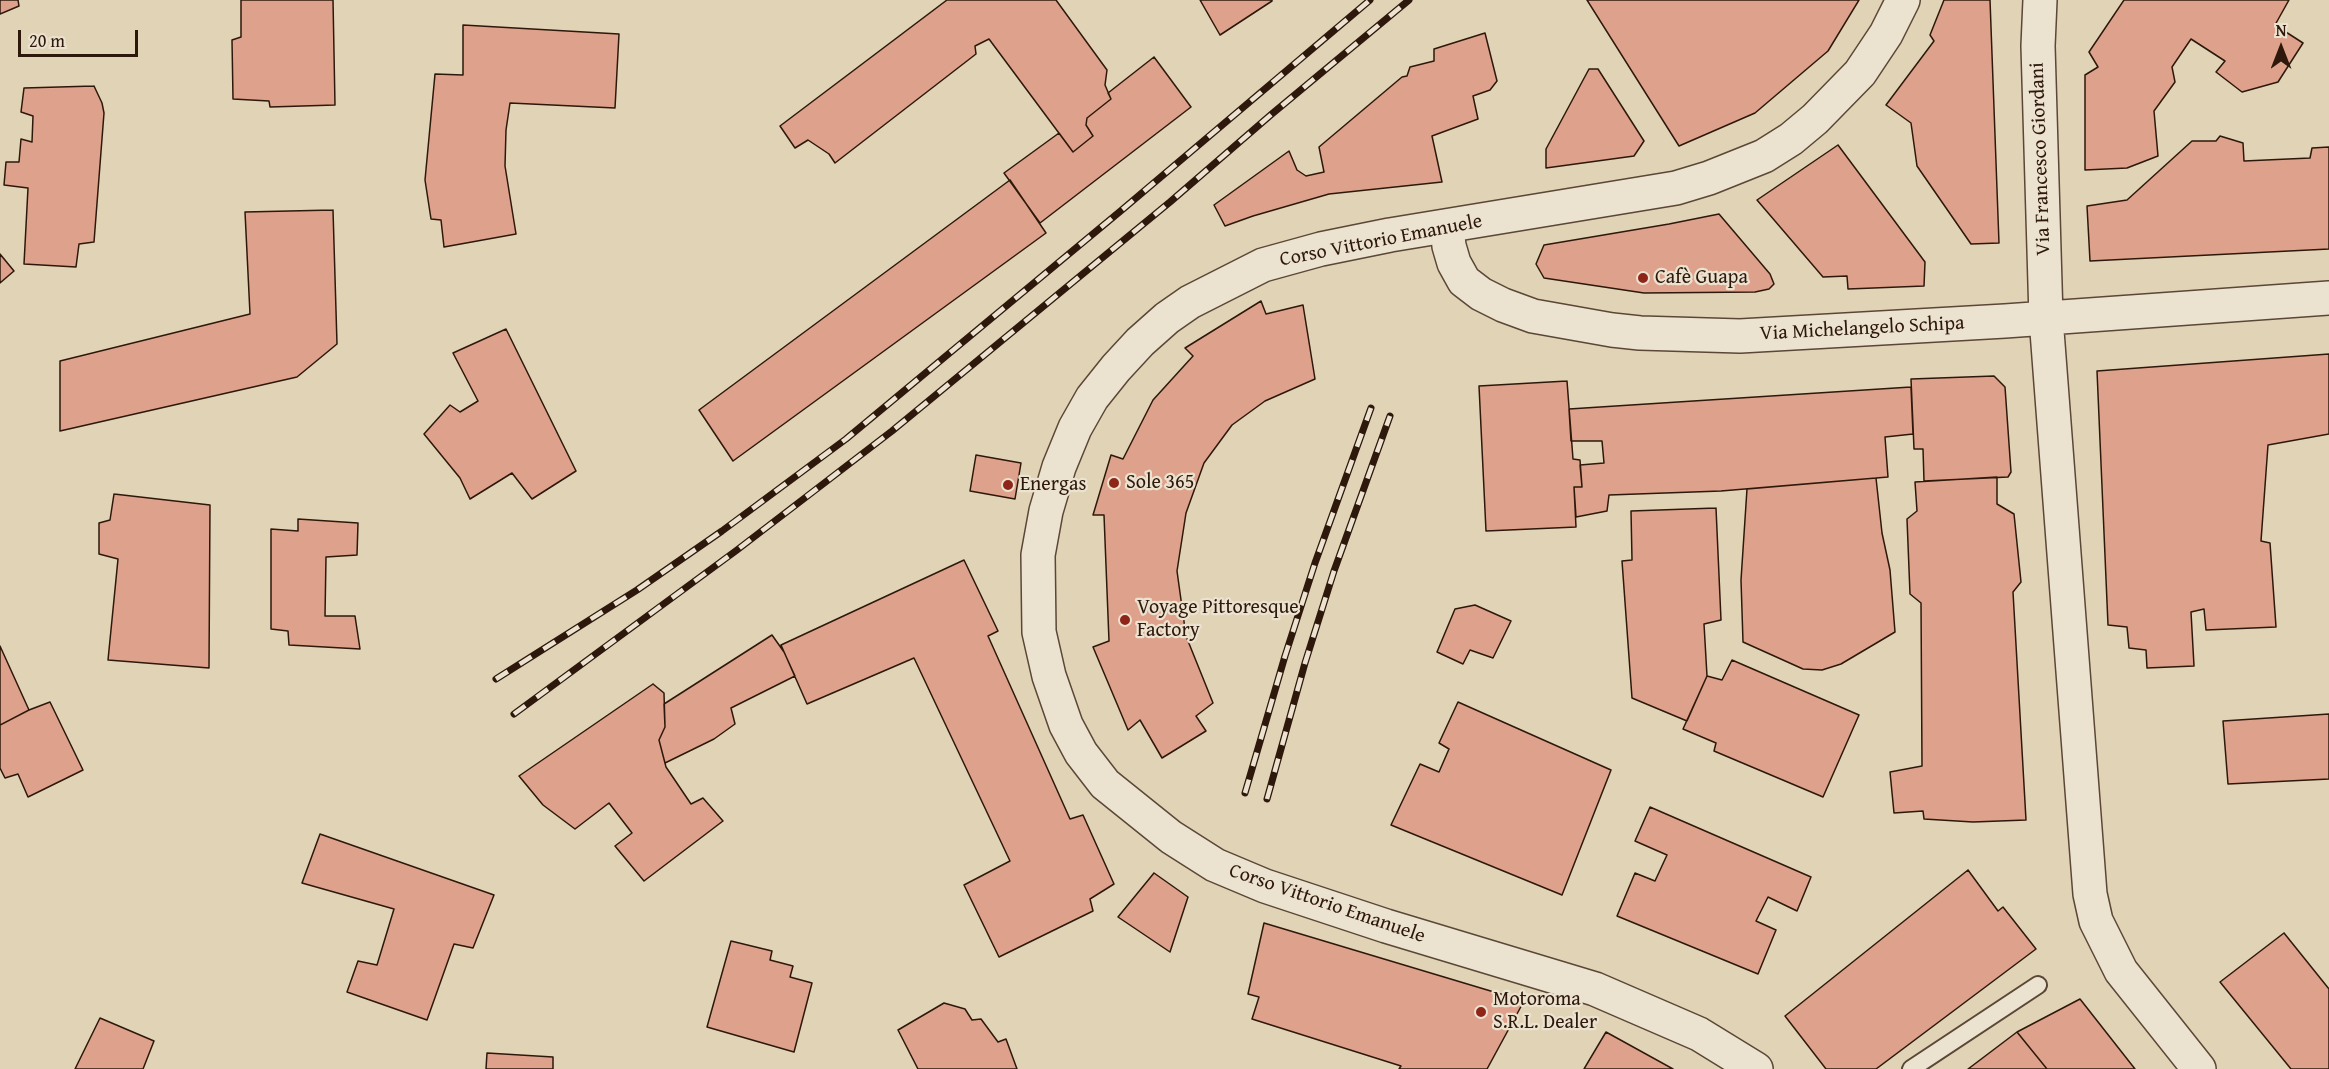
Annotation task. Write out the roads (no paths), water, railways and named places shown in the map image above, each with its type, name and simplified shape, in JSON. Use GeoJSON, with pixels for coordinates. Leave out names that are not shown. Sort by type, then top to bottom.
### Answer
{"type":"FeatureCollection","features":[{"type":"Feature","properties":{"kind":"street","name":"Corso Vittorio Emanuele"},"geometry":{"type":"LineString","coordinates":[[1756,1069],[1699,1034],[1595,989],[1386,926],[1265,886],[1215,865],[1171,837],[1106,784],[1081,753],[1066,725],[1049,676],[1039,632],[1038,555],[1046,511],[1059,467],[1075,428],[1092,398],[1116,368],[1167,318],[1190,302],[1254,269],[1322,249],[1676,188],[1709,178],[1764,156],[1791,139],[1815,119],[1860,73],[1886,34],[1903,0]]}},
{"type":"Feature","properties":{"kind":"street"},"geometry":{"type":"LineString","coordinates":[[2032,0],[2038,46]]}},
{"type":"Feature","properties":{"kind":"street","name":"Via Francesco Giordani"},"geometry":{"type":"LineString","coordinates":[[2040,0],[2038,46],[2046,318],[2090,894],[2096,921],[2121,971],[2199,1069]]}},
{"type":"Feature","properties":{"kind":"street","name":"Via Michelangelo Schipa"},"geometry":{"type":"LineString","coordinates":[[1447,226],[1454,263],[1464,281],[1481,294],[1533,316],[1612,330],[1676,335],[1740,336],[2329,298]]}},
{"type":"Feature","properties":{"kind":"lane"},"geometry":{"type":"LineString","coordinates":[[1911,1069],[2038,985]]}},
{"type":"Feature","properties":{"kind":"railway"},"geometry":{"type":"LineString","coordinates":[[496,679],[637,590],[722,531],[846,439],[1370,0]]}},
{"type":"Feature","properties":{"kind":"railway"},"geometry":{"type":"LineString","coordinates":[[514,714],[737,550],[892,431],[1170,202],[1409,0]]}},
{"type":"Feature","properties":{"kind":"railway"},"geometry":{"type":"LineString","coordinates":[[1245,793],[1315,563],[1371,408]]}},
{"type":"Feature","properties":{"kind":"railway"},"geometry":{"type":"LineString","coordinates":[[1267,799],[1305,663],[1334,571],[1390,416]]}},
{"type":"Feature","properties":{"kind":"place","name":"Cafè Guapa"},"geometry":{"type":"Point","coordinates":[1643,278]}},
{"type":"Feature","properties":{"kind":"place","name":"Sole 365"},"geometry":{"type":"Point","coordinates":[1114,483]}},
{"type":"Feature","properties":{"kind":"place","name":"Energas"},"geometry":{"type":"Point","coordinates":[1008,485]}},
{"type":"Feature","properties":{"kind":"place","name":"Voyage Pittoresque Factory"},"geometry":{"type":"Point","coordinates":[1125,620]}},
{"type":"Feature","properties":{"kind":"place","name":"Motoroma S.R.L. Dealer"},"geometry":{"type":"Point","coordinates":[1481,1012]}}]}
